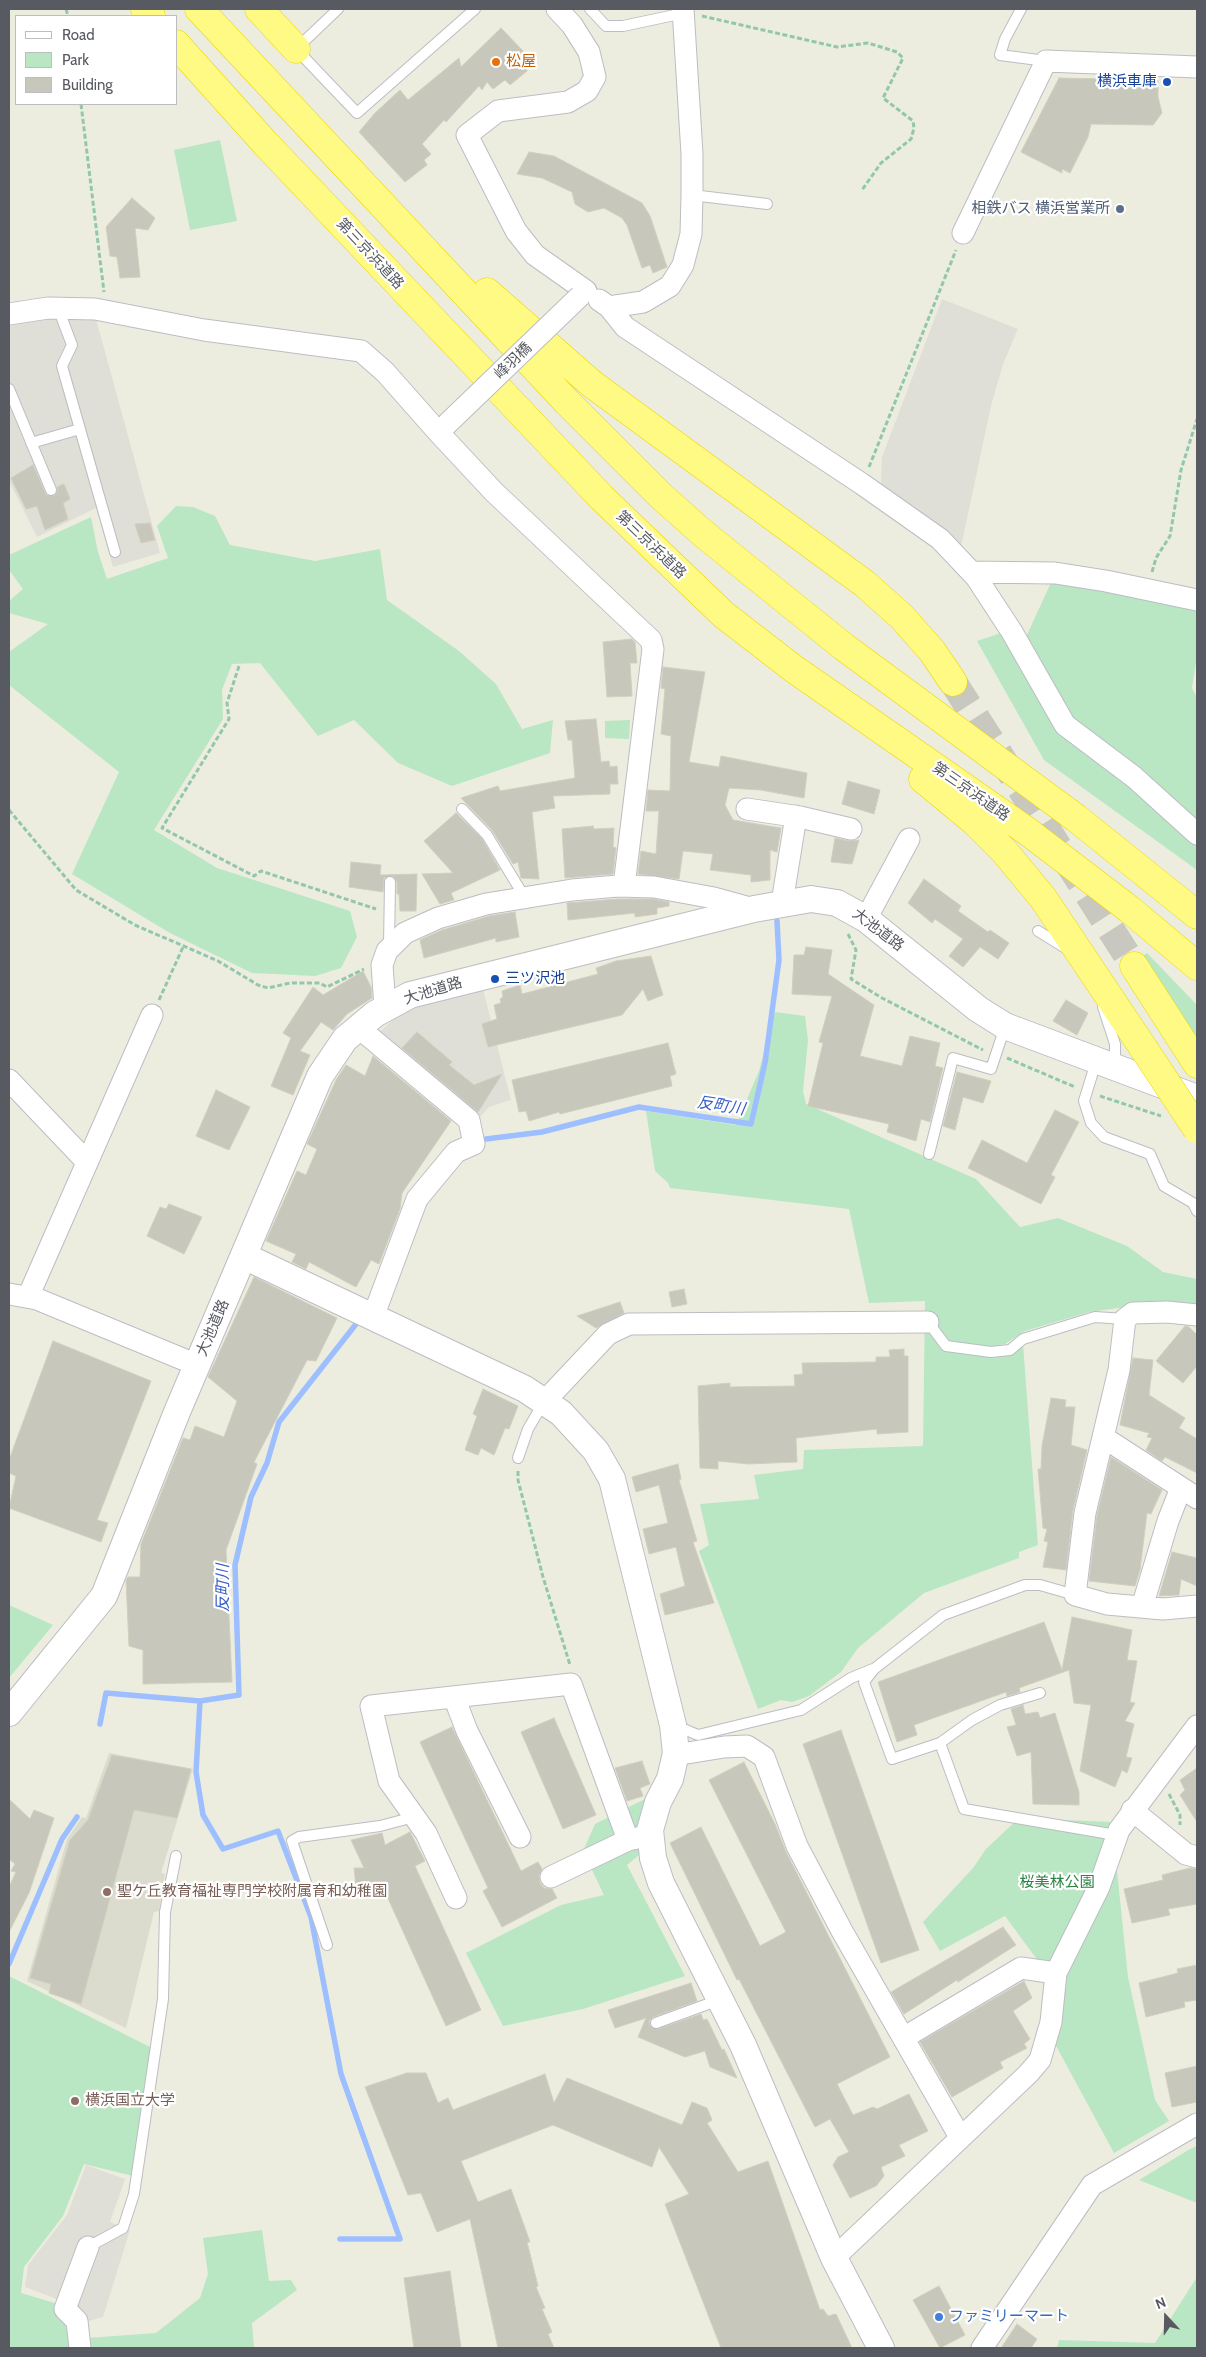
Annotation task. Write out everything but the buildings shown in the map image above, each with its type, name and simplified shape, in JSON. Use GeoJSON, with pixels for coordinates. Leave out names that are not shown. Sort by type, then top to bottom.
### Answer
{"type":"FeatureCollection","features":[{"type":"Feature","properties":{"kind":"highway"},"geometry":{"type":"LineString","coordinates":[[199,9],[567,402],[656,490],[705,534],[844,647],[1076,818],[1197,916]]}},
{"type":"Feature","properties":{"kind":"highway"},"geometry":{"type":"LineString","coordinates":[[259,9],[296,48]]}},
{"type":"Feature","properties":{"kind":"highway","name":"第三京浜道路"},"geometry":{"type":"LineString","coordinates":[[178,46],[265,143],[422,310],[652,547],[724,615],[794,669],[1027,831],[1130,909],[1197,966]]}},
{"type":"Feature","properties":{"kind":"highway"},"geometry":{"type":"LineString","coordinates":[[353,173],[592,384],[865,584],[902,617],[932,651],[953,682]]}},
{"type":"Feature","properties":{"kind":"highway"},"geometry":{"type":"LineString","coordinates":[[652,547],[721,620],[789,676],[933,786],[1004,851],[1043,898],[1197,1129]]}},
{"type":"Feature","properties":{"kind":"highway"},"geometry":{"type":"LineString","coordinates":[[1134,966],[1197,1064]]}},
{"type":"Feature","properties":{"kind":"street"},"geometry":{"type":"LineString","coordinates":[[557,9],[572,25],[588,52],[595,77],[587,91],[568,102],[498,111],[467,135],[516,230],[535,255],[583,293],[609,306],[625,327],[862,484],[940,539],[971,572],[1012,632],[1065,724],[1134,777],[1197,834]]}},
{"type":"Feature","properties":{"kind":"street"},"geometry":{"type":"LineString","coordinates":[[609,306],[643,302],[670,286],[683,265],[687,250],[691,234],[692,195],[683,11]]}},
{"type":"Feature","properties":{"kind":"street"},"geometry":{"type":"LineString","coordinates":[[963,233],[1046,61],[1194,62]]}},
{"type":"Feature","properties":{"kind":"street","name":"峰羽橋"},"geometry":{"type":"LineString","coordinates":[[442,428],[583,293]]}},
{"type":"Feature","properties":{"kind":"street"},"geometry":{"type":"LineString","coordinates":[[9,314],[58,308],[106,311],[204,330],[361,351],[385,372],[442,428],[494,492],[651,640],[653,649],[624,886]]}},
{"type":"Feature","properties":{"kind":"street"},"geometry":{"type":"LineString","coordinates":[[971,572],[1055,573],[1106,580],[1197,600]]}},
{"type":"Feature","properties":{"kind":"street"},"geometry":{"type":"LineString","coordinates":[[747,809],[796,816],[851,828]]}},
{"type":"Feature","properties":{"kind":"street"},"geometry":{"type":"LineString","coordinates":[[782,903],[796,816]]}},
{"type":"Feature","properties":{"kind":"street"},"geometry":{"type":"LineString","coordinates":[[866,919],[909,839]]}},
{"type":"Feature","properties":{"kind":"street"},"geometry":{"type":"LineString","coordinates":[[385,1008],[382,965],[387,954],[405,933],[438,918],[486,904],[572,890],[624,886],[654,887],[714,898],[754,909]]}},
{"type":"Feature","properties":{"kind":"street","name":"大池道路"},"geometry":{"type":"LineString","coordinates":[[9,1713],[104,1596],[197,1365],[320,1076],[345,1039],[385,1008],[410,995],[754,909],[811,899],[836,903],[866,919],[978,1009],[1005,1026],[1197,1098]]}},
{"type":"Feature","properties":{"kind":"street"},"geometry":{"type":"LineString","coordinates":[[152,1015],[87,1162],[18,1296],[197,1365]]}},
{"type":"Feature","properties":{"kind":"street"},"geometry":{"type":"LineString","coordinates":[[359,1028],[469,1120],[474,1144],[456,1152],[417,1199],[373,1317]]}},
{"type":"Feature","properties":{"kind":"street"},"geometry":{"type":"LineString","coordinates":[[9,1080],[87,1162]]}},
{"type":"Feature","properties":{"kind":"street"},"geometry":{"type":"LineString","coordinates":[[244,1256],[525,1389],[561,1412],[596,1451],[612,1479],[673,1725],[676,1756],[670,1779],[640,1837],[551,1877]]}},
{"type":"Feature","properties":{"kind":"street"},"geometry":{"type":"LineString","coordinates":[[1197,1316],[1167,1312],[1133,1313],[1125,1319],[1119,1370],[1085,1512],[1074,1595],[1107,1604],[1163,1609],[1197,1606]]}},
{"type":"Feature","properties":{"kind":"street"},"geometry":{"type":"LineString","coordinates":[[544,1402],[608,1334],[629,1324],[928,1322]]}},
{"type":"Feature","properties":{"kind":"street"},"geometry":{"type":"LineString","coordinates":[[1103,1437],[1189,1493],[1168,1521],[1142,1607]]}},
{"type":"Feature","properties":{"kind":"street"},"geometry":{"type":"LineString","coordinates":[[456,1898],[426,1833],[389,1781],[371,1706],[571,1686],[640,1837],[653,1858],[661,1883],[743,2045],[834,2258],[881,2348]]}},
{"type":"Feature","properties":{"kind":"street"},"geometry":{"type":"LineString","coordinates":[[454,1697],[467,1730],[520,1837]]}},
{"type":"Feature","properties":{"kind":"street"},"geometry":{"type":"LineString","coordinates":[[834,2258],[960,2136],[1028,2074],[1040,2060],[1051,2022],[1056,1973],[1098,1887],[1116,1836],[1132,1810],[1197,1726]]}},
{"type":"Feature","properties":{"kind":"street"},"geometry":{"type":"LineString","coordinates":[[676,1756],[724,1747],[747,1746],[764,1757],[797,1846],[842,1932],[905,2037],[960,2136]]}},
{"type":"Feature","properties":{"kind":"street"},"geometry":{"type":"LineString","coordinates":[[1132,1810],[1186,1854],[1197,1857]]}},
{"type":"Feature","properties":{"kind":"street"},"geometry":{"type":"LineString","coordinates":[[905,2037],[1021,1968],[1056,1973]]}},
{"type":"Feature","properties":{"kind":"street"},"geometry":{"type":"LineString","coordinates":[[982,2348],[1092,2185],[1197,2124]]}},
{"type":"Feature","properties":{"kind":"street"},"geometry":{"type":"LineString","coordinates":[[80,2348],[77,2321],[65,2309],[88,2247]]}},
{"type":"Feature","properties":{"kind":"lane"},"geometry":{"type":"LineString","coordinates":[[338,9],[296,48],[358,113],[475,9]]}},
{"type":"Feature","properties":{"kind":"lane"},"geometry":{"type":"LineString","coordinates":[[590,9],[606,26],[623,26],[683,11]]}},
{"type":"Feature","properties":{"kind":"lane"},"geometry":{"type":"LineString","coordinates":[[1021,9],[1005,39],[1000,55],[1046,61]]}},
{"type":"Feature","properties":{"kind":"lane"},"geometry":{"type":"LineString","coordinates":[[692,195],[767,204]]}},
{"type":"Feature","properties":{"kind":"lane"},"geometry":{"type":"LineString","coordinates":[[58,308],[72,345],[62,366],[115,552]]}},
{"type":"Feature","properties":{"kind":"lane"},"geometry":{"type":"LineString","coordinates":[[9,389],[51,490]]}},
{"type":"Feature","properties":{"kind":"lane"},"geometry":{"type":"LineString","coordinates":[[32,443],[80,429]]}},
{"type":"Feature","properties":{"kind":"lane"},"geometry":{"type":"LineString","coordinates":[[462,809],[487,835],[525,898]]}},
{"type":"Feature","properties":{"kind":"lane"},"geometry":{"type":"LineString","coordinates":[[387,954],[390,882]]}},
{"type":"Feature","properties":{"kind":"lane"},"geometry":{"type":"LineString","coordinates":[[1038,931],[1070,951],[1098,988],[1115,1044],[1084,1101],[1091,1123],[1104,1136],[1150,1154],[1164,1186],[1193,1203],[1197,1211]]}},
{"type":"Feature","properties":{"kind":"lane"},"geometry":{"type":"LineString","coordinates":[[929,1154],[953,1058],[991,1069],[1005,1026]]}},
{"type":"Feature","properties":{"kind":"lane"},"geometry":{"type":"LineString","coordinates":[[928,1322],[946,1346],[991,1352],[1010,1350],[1023,1339],[1095,1317],[1125,1319]]}},
{"type":"Feature","properties":{"kind":"lane"},"geometry":{"type":"LineString","coordinates":[[518,1458],[528,1429],[544,1402]]}},
{"type":"Feature","properties":{"kind":"lane"},"geometry":{"type":"LineString","coordinates":[[1040,1694],[1000,1706],[972,1720],[940,1743],[892,1759],[864,1682],[874,1669],[943,1615],[1024,1585],[1040,1585],[1074,1595]]}},
{"type":"Feature","properties":{"kind":"lane"},"geometry":{"type":"LineString","coordinates":[[673,1725],[698,1735],[801,1710],[851,1678],[874,1669]]}},
{"type":"Feature","properties":{"kind":"lane"},"geometry":{"type":"LineString","coordinates":[[940,1743],[964,1809],[1116,1836]]}},
{"type":"Feature","properties":{"kind":"lane"},"geometry":{"type":"LineString","coordinates":[[327,1945],[292,1841],[299,1837],[380,1826],[414,1817]]}},
{"type":"Feature","properties":{"kind":"lane"},"geometry":{"type":"LineString","coordinates":[[88,2247],[123,2228],[134,2194],[163,1999],[165,1912],[176,1856]]}},
{"type":"Feature","properties":{"kind":"lane"},"geometry":{"type":"LineString","coordinates":[[656,2022],[720,1999]]}},
{"type":"Feature","properties":{"kind":"path"},"geometry":{"type":"LineString","coordinates":[[683,11],[837,47],[868,43],[897,52],[903,58],[883,98],[913,121],[914,128],[910,139],[881,163],[862,190]]}},
{"type":"Feature","properties":{"kind":"path"},"geometry":{"type":"LineString","coordinates":[[82,105],[106,311]]}},
{"type":"Feature","properties":{"kind":"path"},"geometry":{"type":"LineString","coordinates":[[862,484],[963,233]]}},
{"type":"Feature","properties":{"kind":"path"},"geometry":{"type":"LineString","coordinates":[[1146,590],[1156,558],[1170,536],[1181,470],[1197,419]]}},
{"type":"Feature","properties":{"kind":"path"},"geometry":{"type":"LineString","coordinates":[[239,666],[227,703],[229,719],[162,828],[254,876],[261,871],[390,914]]}},
{"type":"Feature","properties":{"kind":"path"},"geometry":{"type":"LineString","coordinates":[[9,810],[76,890],[135,925],[184,945],[258,985],[268,988],[290,983],[312,985],[320,983],[327,986],[387,954]]}},
{"type":"Feature","properties":{"kind":"path"},"geometry":{"type":"LineString","coordinates":[[152,1015],[184,945]]}},
{"type":"Feature","properties":{"kind":"path"},"geometry":{"type":"LineString","coordinates":[[518,1458],[518,1480],[572,1671],[571,1686]]}},
{"type":"Feature","properties":{"kind":"path"},"geometry":{"type":"LineString","coordinates":[[1168,1838],[1178,1830],[1181,1822],[1180,1815],[1170,1798],[1169,1790]]}},
{"type":"Feature","properties":{"kind":"shaded area"},"geometry":{"type":"Polygon","coordinates":[[[942,299],[1018,329],[1003,364],[991,406],[961,547],[881,483],[882,457],[942,299]]]}},
{"type":"Feature","properties":{"kind":"shaded area"},"geometry":{"type":"Polygon","coordinates":[[[95,315],[160,553],[113,567],[96,508],[37,537],[9,481],[9,319],[95,315]]]}},
{"type":"Feature","properties":{"kind":"shaded area"},"geometry":{"type":"Polygon","coordinates":[[[483,989],[511,1100],[489,1107],[479,1118],[377,1034],[402,1012],[417,1006],[483,989]]]}},
{"type":"Feature","properties":{"kind":"shaded area","name":"聖ケ丘教育福祉専門学校附属育和幼稚園"},"geometry":{"type":"Polygon","coordinates":[[[109,1753],[193,1769],[161,1873],[165,1874],[159,1911],[154,1912],[126,2028],[27,1981],[67,1839],[82,1817],[86,1818],[109,1753]]]}},
{"type":"Feature","properties":{"kind":"shaded area"},"geometry":{"type":"Polygon","coordinates":[[[86,2165],[125,2179],[110,2222],[130,2230],[103,2317],[89,2321],[80,2318],[59,2300],[25,2287],[28,2265],[67,2215],[86,2165]]]}},
{"type":"Feature","properties":{"kind":"green space"},"geometry":{"type":"Polygon","coordinates":[[[220,140],[237,221],[190,230],[174,150],[220,140]]]}},
{"type":"Feature","properties":{"kind":"green space"},"geometry":{"type":"Polygon","coordinates":[[[176,506],[193,507],[215,516],[230,545],[315,561],[380,549],[387,600],[459,651],[496,684],[522,729],[553,720],[550,753],[452,786],[398,763],[354,720],[318,736],[260,663],[232,664],[222,690],[223,719],[154,830],[217,868],[350,911],[357,937],[341,968],[315,976],[252,973],[170,933],[72,874],[119,772],[9,685],[9,652],[48,624],[9,613],[9,601],[23,589],[9,570],[9,555],[91,517],[98,552],[107,579],[168,558],[157,526],[176,506]]]}},
{"type":"Feature","properties":{"kind":"green space"},"geometry":{"type":"Polygon","coordinates":[[[1054,576],[1197,604],[1197,655],[1192,688],[1197,698],[1197,870],[1044,760],[977,641],[1004,632],[1021,648],[1054,576]]]}},
{"type":"Feature","properties":{"kind":"green space"},"geometry":{"type":"Polygon","coordinates":[[[630,720],[629,739],[605,738],[605,721],[630,720]]]}},
{"type":"Feature","properties":{"kind":"green space"},"geometry":{"type":"Polygon","coordinates":[[[1147,953],[1197,1005],[1197,1040],[1141,957],[1147,953]]]}},
{"type":"Feature","properties":{"kind":"green space"},"geometry":{"type":"Polygon","coordinates":[[[775,1012],[805,1016],[808,1040],[803,1091],[806,1104],[976,1179],[1020,1227],[1058,1218],[1127,1246],[1163,1272],[1197,1279],[1197,1306],[1191,1303],[1125,1307],[1089,1312],[1025,1331],[1005,1344],[989,1347],[994,1358],[1009,1355],[1023,1344],[1038,1545],[1019,1552],[1019,1558],[924,1593],[858,1648],[841,1672],[809,1696],[792,1702],[781,1700],[758,1709],[699,1551],[709,1545],[700,1504],[759,1499],[754,1475],[803,1469],[804,1450],[923,1446],[925,1301],[869,1303],[849,1209],[670,1188],[668,1183],[655,1171],[646,1111],[736,1125],[759,1071],[775,1012]]]}},
{"type":"Feature","properties":{"kind":"green space"},"geometry":{"type":"Polygon","coordinates":[[[9,1605],[53,1625],[9,1678],[9,1605]]]}},
{"type":"Feature","properties":{"kind":"green space"},"geometry":{"type":"Polygon","coordinates":[[[649,1797],[645,1850],[627,1865],[685,1976],[583,2009],[503,2026],[466,1953],[561,1905],[604,1895],[583,1851],[595,1824],[649,1797]]]}},
{"type":"Feature","properties":{"kind":"green space","name":"桜美林公園"},"geometry":{"type":"Polygon","coordinates":[[[1019,1818],[1112,1822],[1128,1977],[1155,2100],[1169,2121],[1114,2153],[1054,2042],[1061,1992],[1005,1916],[940,1951],[923,1922],[973,1868],[986,1849],[1019,1818]]]}},
{"type":"Feature","properties":{"kind":"green space","name":"横浜国立大学"},"geometry":{"type":"Polygon","coordinates":[[[9,1976],[152,2048],[133,2176],[84,2164],[63,2216],[24,2267],[21,2293],[58,2304],[74,2339],[156,2333],[200,2298],[208,2274],[203,2238],[262,2230],[269,2281],[291,2280],[297,2290],[252,2323],[254,2348],[9,2348],[9,1976]]]}},
{"type":"Feature","properties":{"kind":"green space"},"geometry":{"type":"Polygon","coordinates":[[[1197,2146],[1197,2203],[1139,2180],[1190,2149],[1197,2146]]]}},
{"type":"Feature","properties":{"kind":"green space"},"geometry":{"type":"Polygon","coordinates":[[[1197,2277],[1197,2348],[1057,2348],[1059,2340],[1155,2343],[1197,2277]]]}},
{"type":"Feature","properties":{"kind":"waterway","name":"反町川"},"geometry":{"type":"LineString","coordinates":[[486,1139],[542,1132],[639,1107],[751,1124],[765,1063],[779,960],[777,921]]}},
{"type":"Feature","properties":{"kind":"waterway","name":"反町川"},"geometry":{"type":"LineString","coordinates":[[100,1724],[106,1693],[200,1701],[239,1695],[235,1565],[251,1497],[267,1463],[279,1422],[360,1319]]}},
{"type":"Feature","properties":{"kind":"waterway"},"geometry":{"type":"LineString","coordinates":[[200,1701],[196,1772],[203,1815],[223,1849],[278,1831],[311,1917],[341,2074],[400,2239],[340,2239]]}},
{"type":"Feature","properties":{"kind":"waterway","name":"反町川"},"geometry":{"type":"LineString","coordinates":[[9,1964],[62,1839],[77,1817]]}},
{"type":"Feature","properties":{"kind":"tunnel"},"geometry":{"type":"LineString","coordinates":[[953,682],[1134,966]]}},
{"type":"Feature","properties":{"kind":"place","name":"松屋"},"geometry":{"type":"Point","coordinates":[496,62]}},
{"type":"Feature","properties":{"kind":"place","name":"横浜車庫"},"geometry":{"type":"Point","coordinates":[1167,82]}},
{"type":"Feature","properties":{"kind":"place","name":"相鉄バス 横浜営業所"},"geometry":{"type":"Point","coordinates":[1120,209]}},
{"type":"Feature","properties":{"kind":"place","name":"三ツ沢池"},"geometry":{"type":"Point","coordinates":[495,979]}},
{"type":"Feature","properties":{"kind":"place","name":"聖ケ丘教育福祉専門学校附属育和幼稚園"},"geometry":{"type":"Point","coordinates":[107,1892]}},
{"type":"Feature","properties":{"kind":"place","name":"横浜国立大学"},"geometry":{"type":"Point","coordinates":[75,2101]}},
{"type":"Feature","properties":{"kind":"place","name":"ファミリーマート"},"geometry":{"type":"Point","coordinates":[939,2317]}}]}
